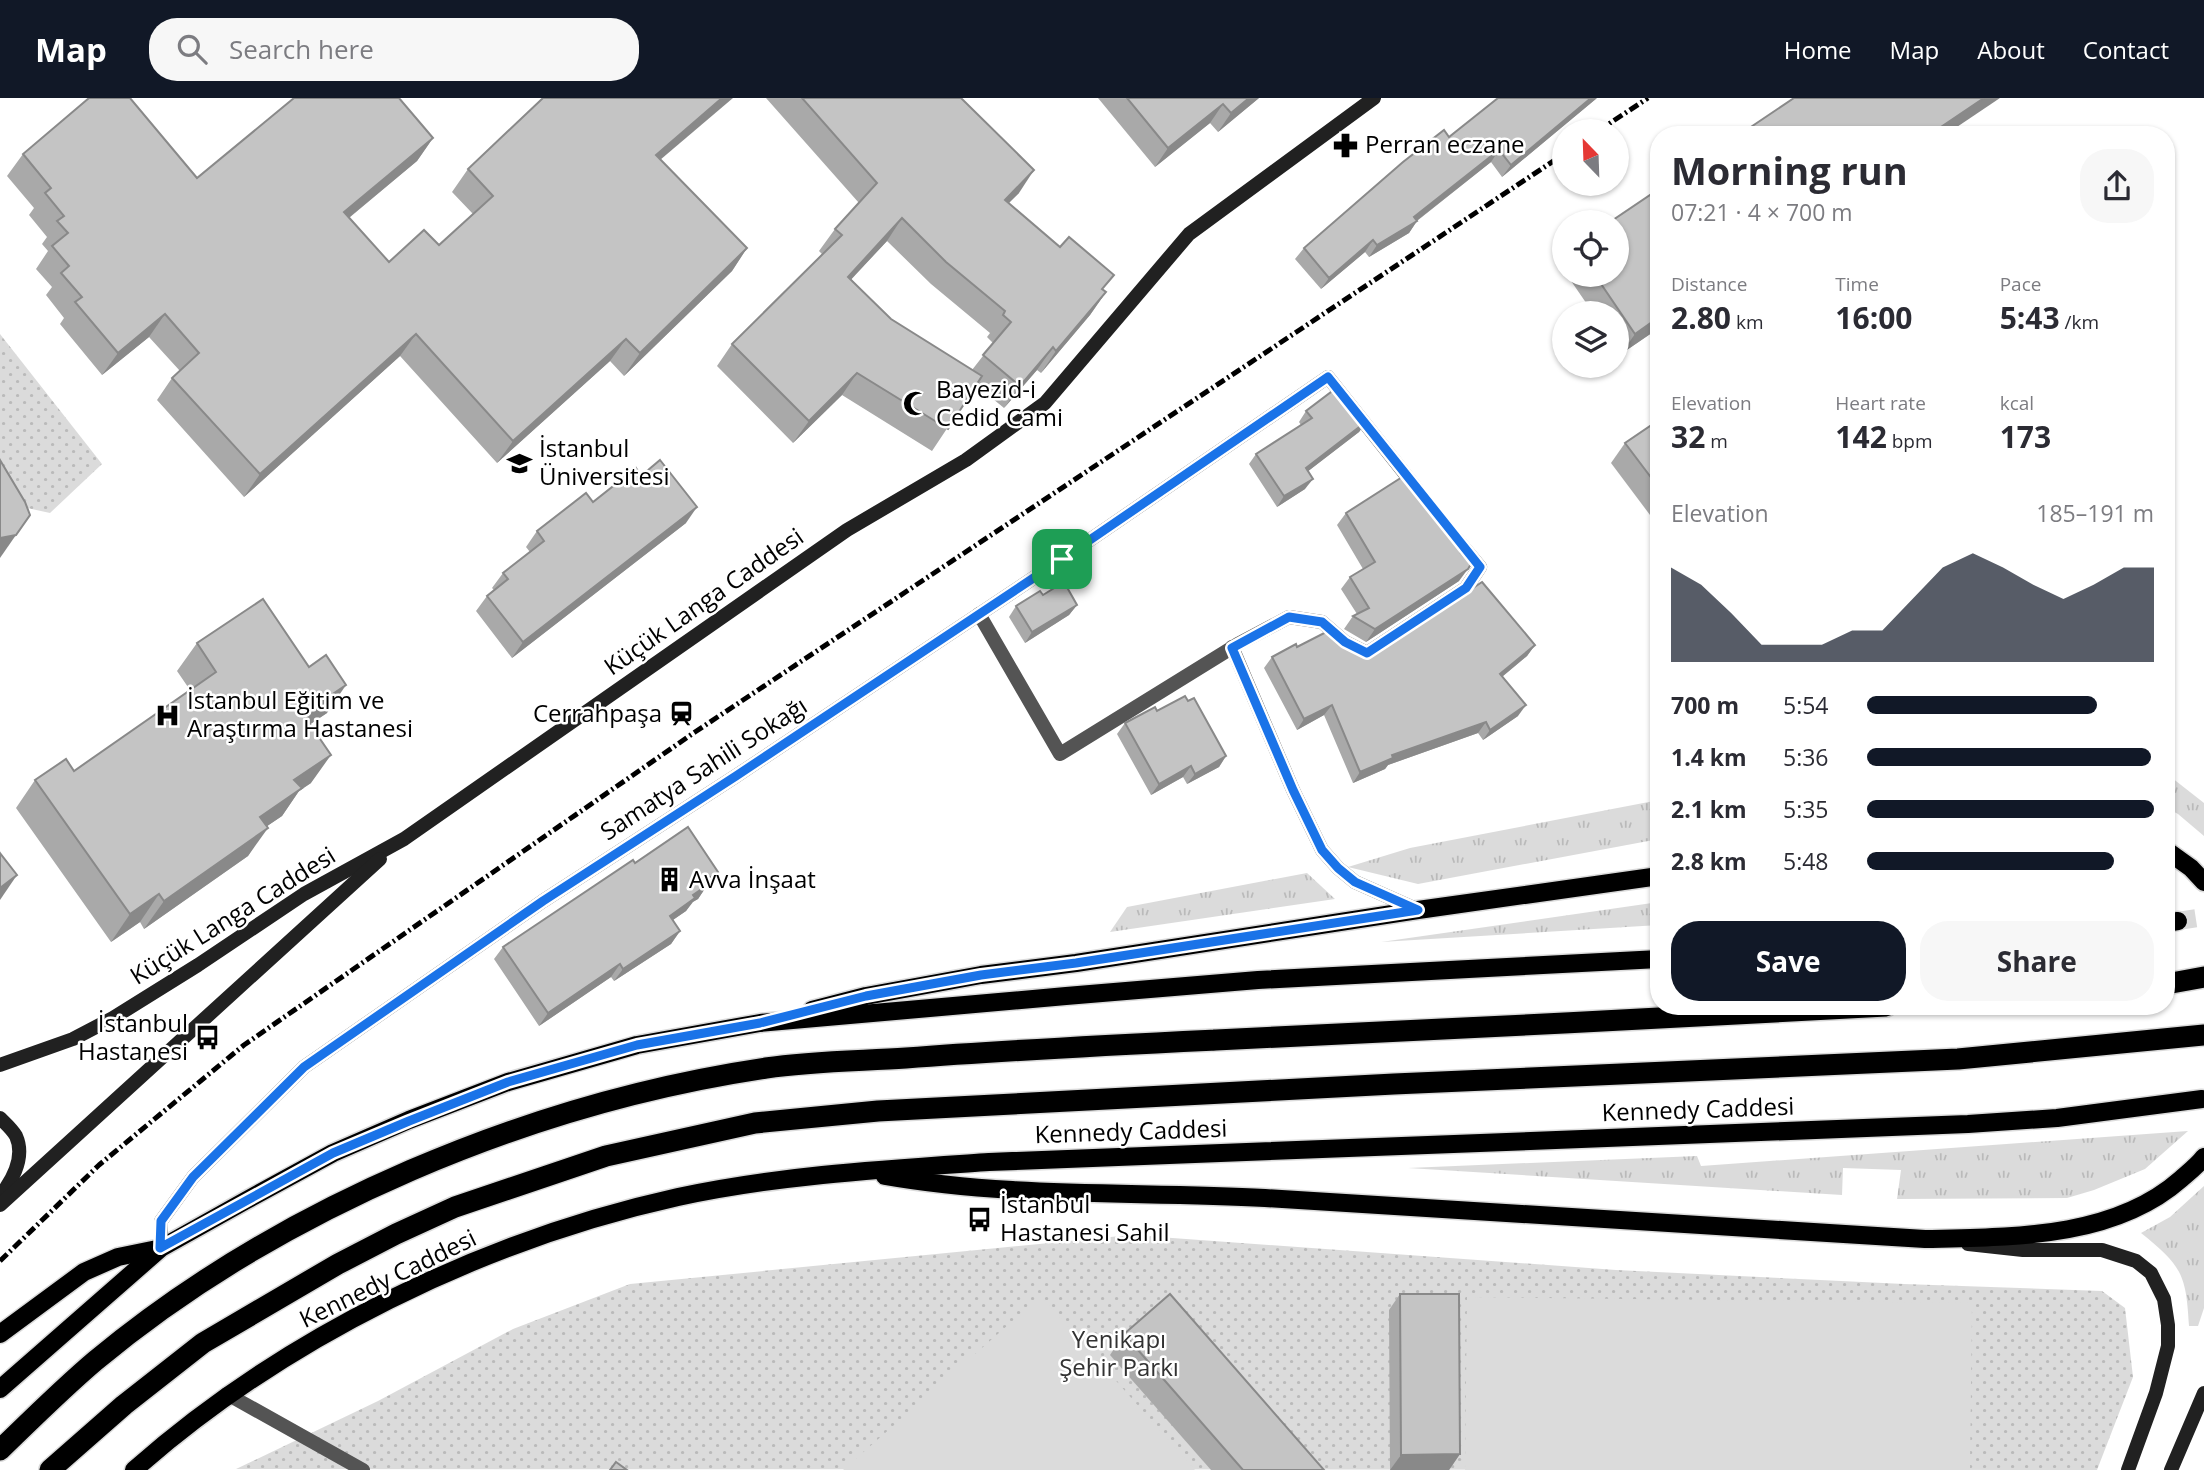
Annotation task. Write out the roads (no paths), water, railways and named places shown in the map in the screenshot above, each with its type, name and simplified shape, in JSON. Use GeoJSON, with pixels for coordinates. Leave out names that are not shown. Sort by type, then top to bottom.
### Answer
{"type":"FeatureCollection","features":[{"type":"Feature","properties":{"kind":"highway"},"geometry":{"type":"LineString","coordinates":[[2175,982],[2204,977]]}},
{"type":"Feature","properties":{"kind":"highway"},"geometry":{"type":"LineString","coordinates":[[0,1450],[96,1360],[190,1290],[264,1245],[335,1206],[418,1167],[540,1121],[651,1090],[769,1067],[1035,1049],[1708,1015]]}},
{"type":"Feature","properties":{"kind":"highway"},"geometry":{"type":"LineString","coordinates":[[50,1470],[124,1405],[203,1343],[338,1264],[396,1234],[455,1207],[606,1156],[730,1128],[878,1111],[1408,1083],[1958,1059],[2204,1035]]}},
{"type":"Feature","properties":{"kind":"main road"},"geometry":{"type":"LineString","coordinates":[[2175,856],[2204,882]]}},
{"type":"Feature","properties":{"kind":"main road"},"geometry":{"type":"LineString","coordinates":[[0,1389],[160,1248],[333,1153],[508,1082],[637,1045],[760,1023],[866,996],[981,975],[1650,877]]}},
{"type":"Feature","properties":{"kind":"main road"},"geometry":{"type":"LineString","coordinates":[[760,1023],[1258,980],[1650,959]]}},
{"type":"Feature","properties":{"kind":"main road","name":"Kennedy Caddesi"},"geometry":{"type":"LineString","coordinates":[[134,1470],[227,1394],[336,1329],[443,1274],[557,1230],[677,1197],[747,1184],[858,1171],[989,1162],[1968,1124],[2057,1118],[2202,1099]]}},
{"type":"Feature","properties":{"kind":"main road"},"geometry":{"type":"LineString","coordinates":[[858,1171],[938,1185],[1262,1198],[1925,1240],[2011,1237],[2071,1229],[2118,1216],[2164,1195],[2204,1157]]}},
{"type":"Feature","properties":{"kind":"main road"},"geometry":{"type":"LineString","coordinates":[[0,1334],[84,1272],[118,1257],[160,1248]]}},
{"type":"Feature","properties":{"kind":"street","name":"Küçük Langa Caddesi"},"geometry":{"type":"LineString","coordinates":[[0,1065],[72,1039],[113,1018],[304,894],[404,839],[847,530],[966,460],[1045,403],[1189,234],[1374,98]]}},
{"type":"Feature","properties":{"kind":"street","name":"Samatya Sahili Sokağı"},"geometry":{"type":"LineString","coordinates":[[160,1248],[161,1221],[193,1177],[304,1067],[543,901],[979,614],[1328,377],[1429,504]]}},
{"type":"Feature","properties":{"kind":"street"},"geometry":{"type":"LineString","coordinates":[[979,614],[1060,754],[1232,648],[1289,617],[1322,622],[1345,642],[1367,653],[1466,588],[1480,567],[1446,525]]}},
{"type":"Feature","properties":{"kind":"street"},"geometry":{"type":"LineString","coordinates":[[1232,648],[1322,850],[1355,882],[1418,910]]}},
{"type":"Feature","properties":{"kind":"street"},"geometry":{"type":"LineString","coordinates":[[0,1205],[349,885],[404,839]]}},
{"type":"Feature","properties":{"kind":"street"},"geometry":{"type":"LineString","coordinates":[[0,1118],[15,1134],[20,1152],[12,1180],[0,1196]]}},
{"type":"Feature","properties":{"kind":"street"},"geometry":{"type":"LineString","coordinates":[[1925,1240],[2023,1250],[2102,1250],[2136,1261],[2151,1273],[2164,1299],[2168,1346],[2156,1393],[2128,1470]]}},
{"type":"Feature","properties":{"kind":"street"},"geometry":{"type":"LineString","coordinates":[[2171,1470],[2204,1393]]}},
{"type":"Feature","properties":{"kind":"street"},"geometry":{"type":"LineString","coordinates":[[227,1394],[363,1470]]}},
{"type":"Feature","properties":{"kind":"tunnel"},"geometry":{"type":"LineString","coordinates":[[2178,921],[2204,917]]}},
{"type":"Feature","properties":{"kind":"railway"},"geometry":{"type":"LineString","coordinates":[[1616,119],[1648,98]]}},
{"type":"Feature","properties":{"kind":"railway"},"geometry":{"type":"LineString","coordinates":[[0,1261],[99,1165],[244,1045],[695,732],[1552,162]]}},
{"type":"Feature","properties":{"kind":"place","name":"Perran eczane"},"geometry":{"type":"Point","coordinates":[1345,145]}},
{"type":"Feature","properties":{"kind":"place","name":"Bayezid-i Cedid Cami"},"geometry":{"type":"Point","coordinates":[916,404]}},
{"type":"Feature","properties":{"kind":"place","name":"İstanbul Üniversitesi"},"geometry":{"type":"Point","coordinates":[519,463]}},
{"type":"Feature","properties":{"kind":"place","name":"Cerrahpaşa"},"geometry":{"type":"Point","coordinates":[682,714]}},
{"type":"Feature","properties":{"kind":"place","name":"İstanbul Eğitim ve Araştırma Hastanesi"},"geometry":{"type":"Point","coordinates":[167,715]}},
{"type":"Feature","properties":{"kind":"place","name":"Avva İnşaat"},"geometry":{"type":"Point","coordinates":[669,880]}},
{"type":"Feature","properties":{"kind":"place","name":"İstanbul Hastanesi"},"geometry":{"type":"Point","coordinates":[208,1038]}},
{"type":"Feature","properties":{"kind":"place","name":"İstanbul Hastanesi Sahil"},"geometry":{"type":"Point","coordinates":[980,1219]}},
{"type":"Feature","properties":{"kind":"park label","name":"Yenikapı Şehir Parkı"},"geometry":{"type":"Point","coordinates":[1119,1354]}}]}
